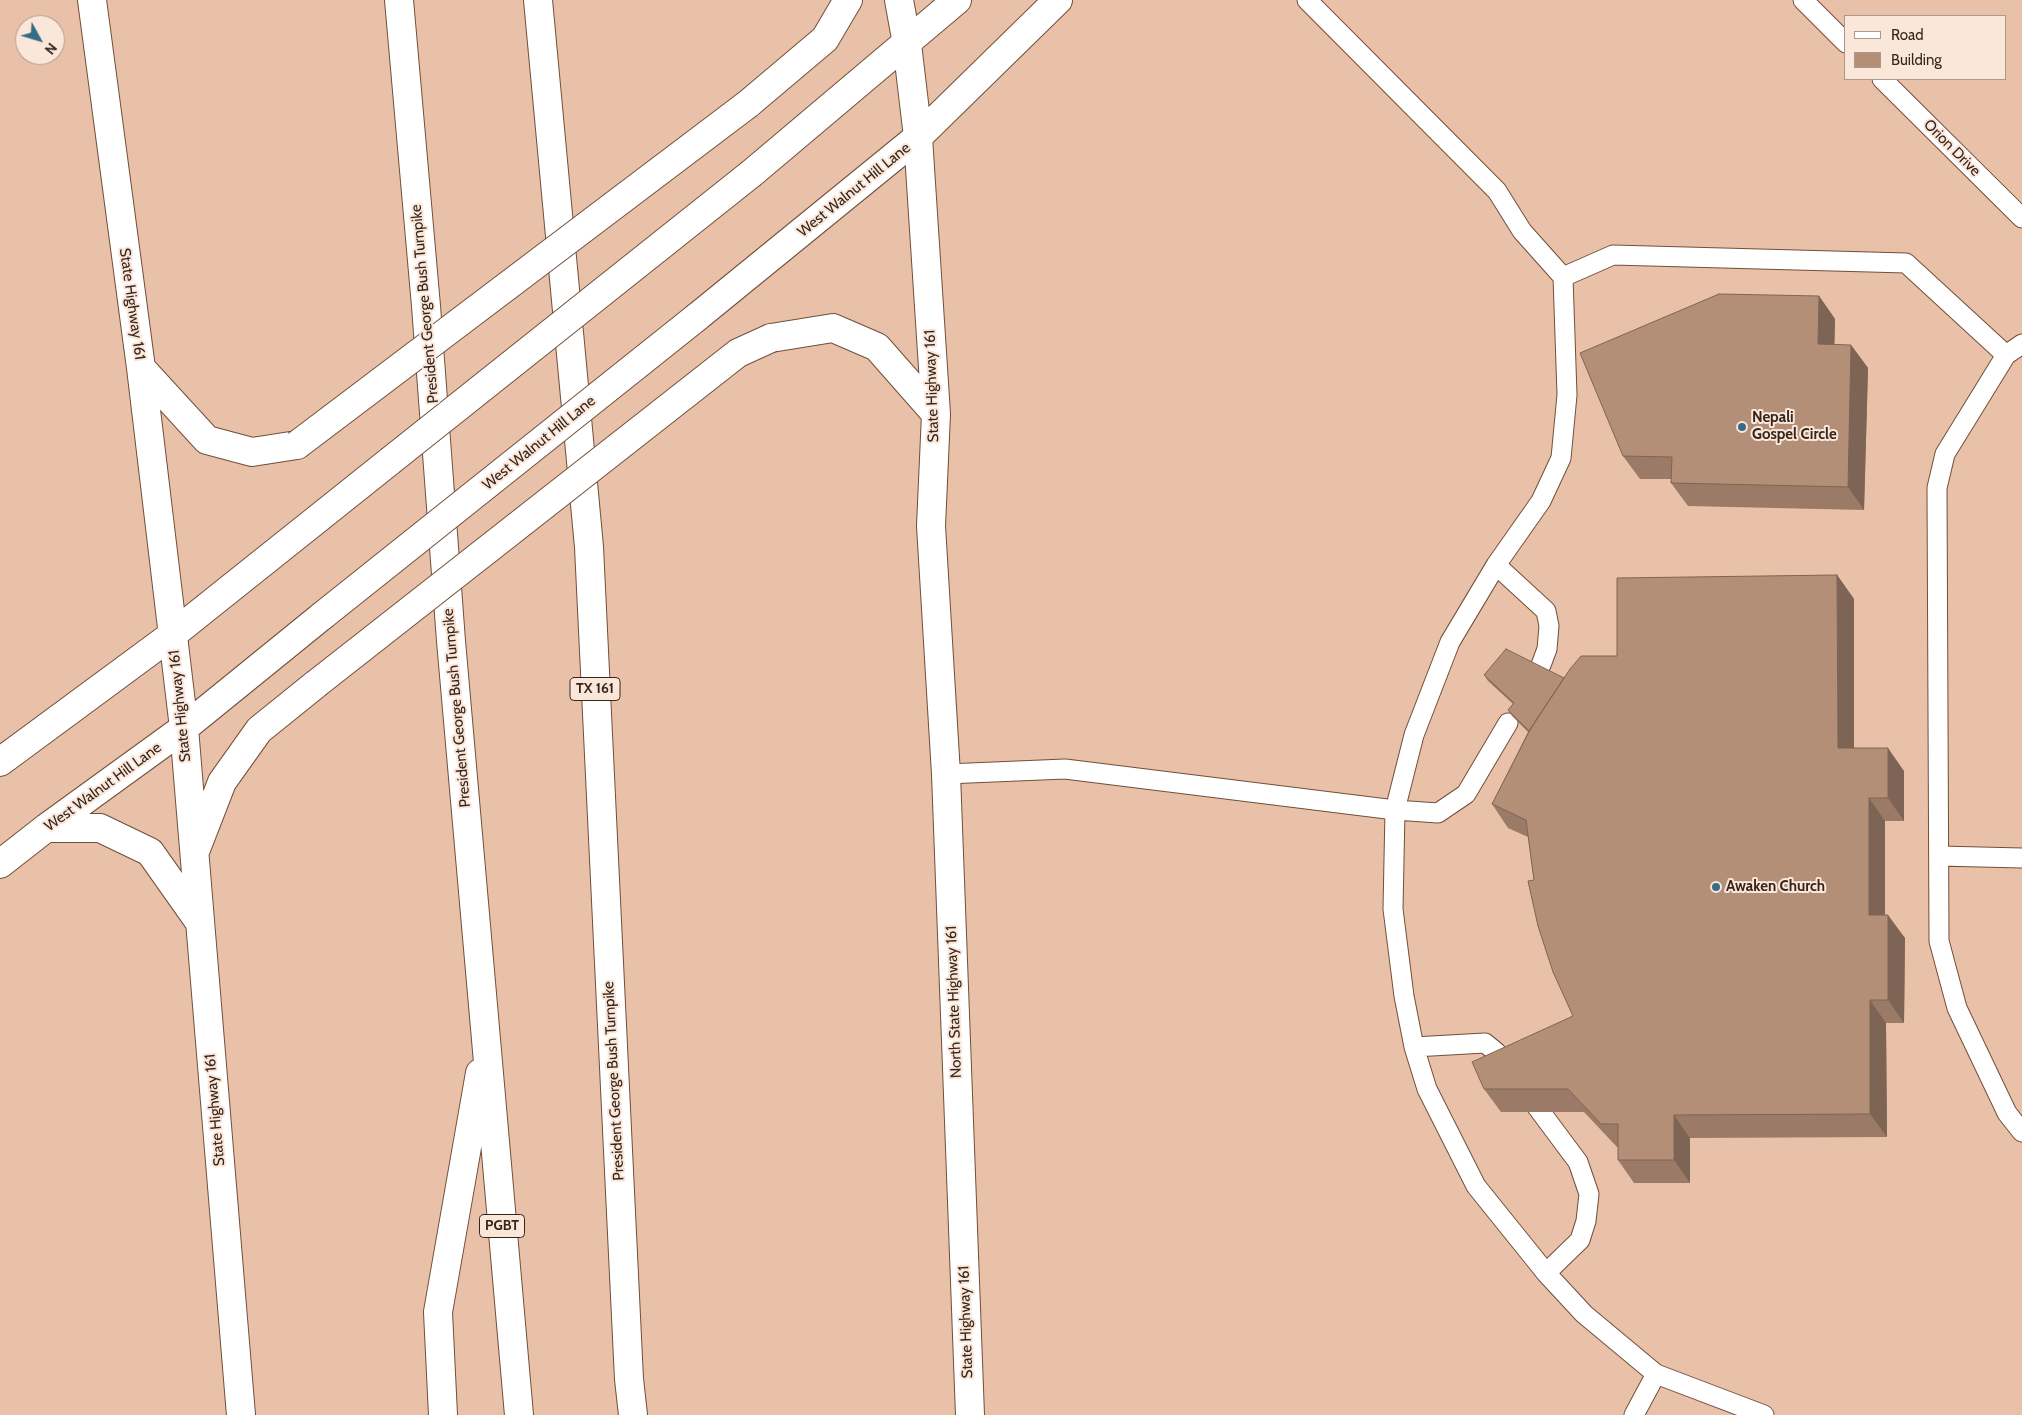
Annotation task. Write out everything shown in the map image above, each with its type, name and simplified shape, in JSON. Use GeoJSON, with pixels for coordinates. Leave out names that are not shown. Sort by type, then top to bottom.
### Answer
{"type":"FeatureCollection","features":[{"type":"Feature","properties":{"kind":"main road","name":"State Highway 161"},"geometry":{"type":"LineString","coordinates":[[92,0],[141,368],[184,728],[241,1415]]}},
{"type":"Feature","properties":{"kind":"main road","name":"President George Bush Turnpike"},"geometry":{"type":"LineString","coordinates":[[399,0],[426,306],[452,651],[519,1415]]}},
{"type":"Feature","properties":{"kind":"main road","name":"President George Bush Turnpike"},"geometry":{"type":"LineString","coordinates":[[538,0],[588,547],[629,1379],[633,1415]]}},
{"type":"Feature","properties":{"kind":"main road"},"geometry":{"type":"LineString","coordinates":[[141,368],[208,440],[252,452],[297,445],[748,104],[825,39],[848,0]]}},
{"type":"Feature","properties":{"kind":"main road","name":"State Highway 161"},"geometry":{"type":"LineString","coordinates":[[900,0],[908,44],[918,137],[936,414],[931,526],[946,774]]}},
{"type":"Feature","properties":{"kind":"main road"},"geometry":{"type":"LineString","coordinates":[[0,762],[172,635],[752,173],[908,44],[957,0]]}},
{"type":"Feature","properties":{"kind":"main road","name":"West Walnut Hill Lane"},"geometry":{"type":"LineString","coordinates":[[0,864],[46,828],[184,728],[763,265],[918,137],[1058,0]]}},
{"type":"Feature","properties":{"kind":"main road"},"geometry":{"type":"LineString","coordinates":[[194,856],[222,782],[259,730],[738,353],[771,338],[833,328],[877,347],[936,414]]}},
{"type":"Feature","properties":{"kind":"main road","name":"North State Highway 161"},"geometry":{"type":"LineString","coordinates":[[946,774],[963,1230]]}},
{"type":"Feature","properties":{"kind":"main road"},"geometry":{"type":"LineString","coordinates":[[46,828],[100,828],[150,852],[199,922]]}},
{"type":"Feature","properties":{"kind":"main road"},"geometry":{"type":"LineString","coordinates":[[444,1415],[438,1312],[486,1037]]}},
{"type":"Feature","properties":{"kind":"main road","name":"State Highway 161"},"geometry":{"type":"LineString","coordinates":[[963,1230],[970,1415]]}},
{"type":"Feature","properties":{"kind":"main road"},"geometry":{"type":"LineString","coordinates":[[629,1379],[639,1415]]}},
{"type":"Feature","properties":{"kind":"lane"},"geometry":{"type":"LineString","coordinates":[[1307,0],[1497,191],[1522,231],[1563,277],[1567,394],[1561,458],[1541,501],[1496,565],[1450,642],[1414,735],[1395,810],[1393,909],[1404,996],[1414,1047],[1427,1089],[1476,1186],[1546,1273],[1584,1314],[1656,1374],[1764,1415]]}},
{"type":"Feature","properties":{"kind":"lane"},"geometry":{"type":"LineString","coordinates":[[1803,0],[1844,41]]}},
{"type":"Feature","properties":{"kind":"lane","name":"Orion Drive"},"geometry":{"type":"LineString","coordinates":[[1883,80],[2022,218]]}},
{"type":"Feature","properties":{"kind":"lane"},"geometry":{"type":"LineString","coordinates":[[1563,277],[1613,255],[1906,263],[2006,355]]}},
{"type":"Feature","properties":{"kind":"lane"},"geometry":{"type":"LineString","coordinates":[[2022,344],[2006,355],[1945,454],[1937,488],[1939,941],[1957,1008],[2007,1113],[2022,1132]]}},
{"type":"Feature","properties":{"kind":"lane"},"geometry":{"type":"LineString","coordinates":[[1496,565],[1546,611],[1549,626],[1546,649],[1541,665]]}},
{"type":"Feature","properties":{"kind":"lane"},"geometry":{"type":"LineString","coordinates":[[946,774],[1065,769],[1395,810],[1438,813],[1466,794],[1508,723]]}},
{"type":"Feature","properties":{"kind":"lane"},"geometry":{"type":"LineString","coordinates":[[1939,856],[2022,858]]}},
{"type":"Feature","properties":{"kind":"lane"},"geometry":{"type":"LineString","coordinates":[[1414,1047],[1485,1043],[1496,1052],[1578,1162],[1589,1194],[1583,1231],[1580,1240],[1546,1273]]}},
{"type":"Feature","properties":{"kind":"lane"},"geometry":{"type":"LineString","coordinates":[[1634,1415],[1656,1374]]}},
{"type":"Feature","properties":{"kind":"building","name":"Nepali Gospel Circle"},"geometry":{"type":"Polygon","coordinates":[[[1719,294],[1819,296],[1818,344],[1851,345],[1848,487],[1671,483],[1672,457],[1623,456],[1580,353],[1719,294]]]}},
{"type":"Feature","properties":{"kind":"building","name":"Awaken Church"},"geometry":{"type":"Polygon","coordinates":[[[1837,575],[1838,748],[1888,748],[1888,798],[1869,798],[1869,915],[1888,915],[1888,1000],[1870,1000],[1870,1114],[1674,1115],[1674,1160],[1618,1160],[1618,1124],[1601,1124],[1568,1089],[1484,1089],[1472,1062],[1573,1016],[1553,972],[1538,926],[1528,881],[1534,880],[1526,820],[1492,804],[1531,728],[1570,669],[1581,656],[1617,656],[1617,578],[1837,575]]]}},
{"type":"Feature","properties":{"kind":"building"},"geometry":{"type":"Polygon","coordinates":[[[1506,649],[1564,678],[1529,731],[1508,710],[1514,703],[1484,675],[1506,649]]]}},
{"type":"Feature","properties":{"kind":"place","name":"Nepali Gospel Circle"},"geometry":{"type":"Point","coordinates":[1742,427]}},
{"type":"Feature","properties":{"kind":"place","name":"Awaken Church"},"geometry":{"type":"Point","coordinates":[1716,887]}}]}
